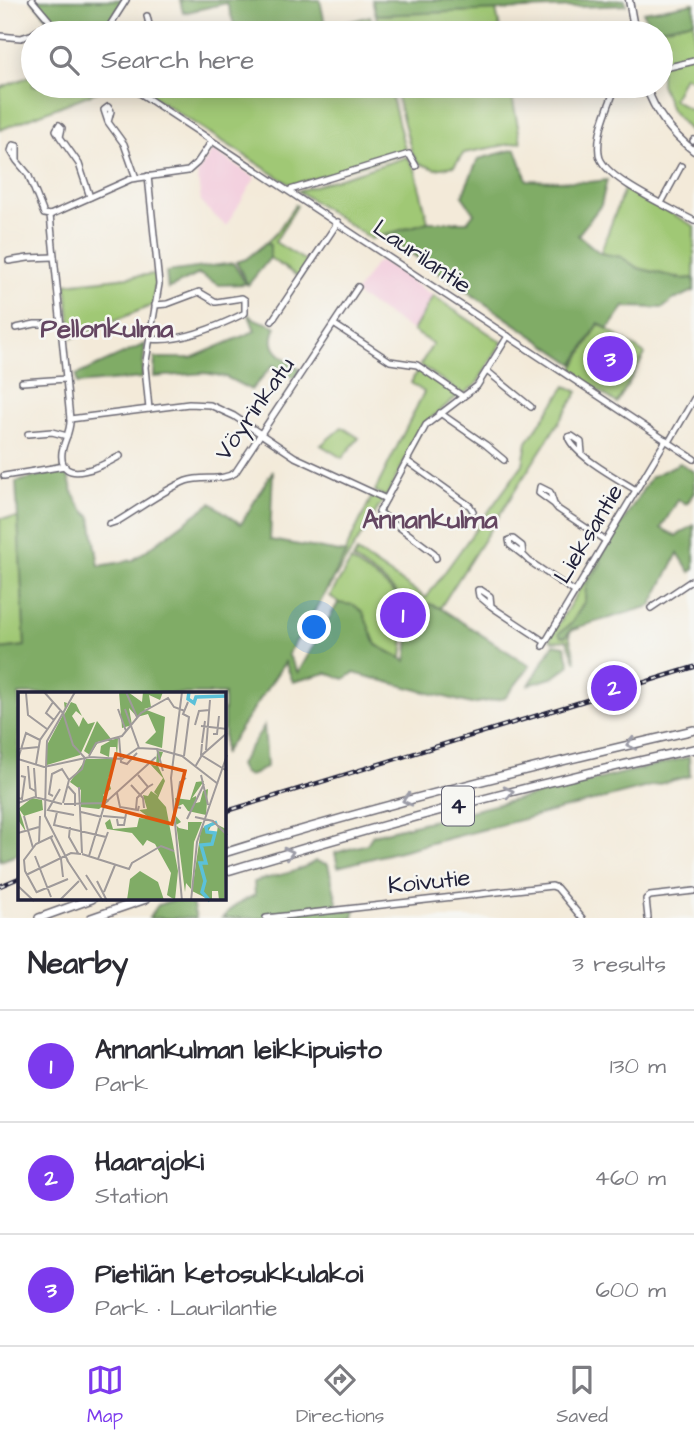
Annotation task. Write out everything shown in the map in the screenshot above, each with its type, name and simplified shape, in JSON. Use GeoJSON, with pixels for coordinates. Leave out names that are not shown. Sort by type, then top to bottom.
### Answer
{"type":"FeatureCollection","features":[{"type":"Feature","properties":{"kind":"highway","name":"4"},"geometry":{"type":"LineString","coordinates":[[226,852],[395,803],[694,728]]}},
{"type":"Feature","properties":{"kind":"highway","name":"4"},"geometry":{"type":"LineString","coordinates":[[226,871],[401,820],[573,776],[694,749]]}},
{"type":"Feature","properties":{"kind":"highway"},"geometry":{"type":"LineString","coordinates":[[39,918],[89,900]]}},
{"type":"Feature","properties":{"kind":"highway"},"geometry":{"type":"LineString","coordinates":[[91,918],[143,900]]}},
{"type":"Feature","properties":{"kind":"main road"},"geometry":{"type":"LineString","coordinates":[[629,0],[633,21]]}},
{"type":"Feature","properties":{"kind":"main road"},"geometry":{"type":"LineString","coordinates":[[652,98],[663,119],[681,141],[694,151]]}},
{"type":"Feature","properties":{"kind":"street"},"geometry":{"type":"LineString","coordinates":[[32,0],[48,21]]}},
{"type":"Feature","properties":{"kind":"street"},"geometry":{"type":"LineString","coordinates":[[113,21],[126,0]]}},
{"type":"Feature","properties":{"kind":"street"},"geometry":{"type":"LineString","coordinates":[[147,16],[148,21]]}},
{"type":"Feature","properties":{"kind":"street"},"geometry":{"type":"LineString","coordinates":[[0,36],[21,37]]}},
{"type":"Feature","properties":{"kind":"street"},"geometry":{"type":"LineString","coordinates":[[673,66],[694,61]]}},
{"type":"Feature","properties":{"kind":"street","name":"Laurilantie"},"geometry":{"type":"LineString","coordinates":[[147,98],[694,459]]}},
{"type":"Feature","properties":{"kind":"street"},"geometry":{"type":"LineString","coordinates":[[611,98],[603,122],[598,153],[601,163],[614,176],[694,221]]}},
{"type":"Feature","properties":{"kind":"street"},"geometry":{"type":"LineString","coordinates":[[108,122],[124,144],[136,178]]}},
{"type":"Feature","properties":{"kind":"street"},"geometry":{"type":"LineString","coordinates":[[60,137],[79,164],[90,197]]}},
{"type":"Feature","properties":{"kind":"street"},"geometry":{"type":"LineString","coordinates":[[17,161],[28,174],[44,214],[50,215],[136,178],[188,170],[197,163],[212,141]]}},
{"type":"Feature","properties":{"kind":"street"},"geometry":{"type":"LineString","coordinates":[[290,190],[410,154],[416,166]]}},
{"type":"Feature","properties":{"kind":"street"},"geometry":{"type":"LineString","coordinates":[[661,203],[681,166]]}},
{"type":"Feature","properties":{"kind":"street"},"geometry":{"type":"LineString","coordinates":[[148,176],[159,284],[145,367],[149,409]]}},
{"type":"Feature","properties":{"kind":"street"},"geometry":{"type":"LineString","coordinates":[[50,215],[71,428],[62,457],[65,466]]}},
{"type":"Feature","properties":{"kind":"street"},"geometry":{"type":"LineString","coordinates":[[272,321],[338,222]]}},
{"type":"Feature","properties":{"kind":"street"},"geometry":{"type":"LineString","coordinates":[[9,261],[28,257],[54,257]]}},
{"type":"Feature","properties":{"kind":"street","name":"Vöyrinkatu"},"geometry":{"type":"LineString","coordinates":[[109,524],[187,481],[204,477],[225,479],[235,473],[335,325],[358,286]]}},
{"type":"Feature","properties":{"kind":"street"},"geometry":{"type":"LineString","coordinates":[[150,339],[159,341],[197,334],[245,313],[245,300],[242,298],[216,302],[199,292],[167,304],[155,305]]}},
{"type":"Feature","properties":{"kind":"street"},"geometry":{"type":"LineString","coordinates":[[16,328],[35,324],[61,324]]}},
{"type":"Feature","properties":{"kind":"street"},"geometry":{"type":"LineString","coordinates":[[335,325],[390,361],[417,365],[462,396]]}},
{"type":"Feature","properties":{"kind":"street"},"geometry":{"type":"LineString","coordinates":[[436,558],[435,553],[379,512],[426,425],[477,386],[508,336]]}},
{"type":"Feature","properties":{"kind":"street"},"geometry":{"type":"LineString","coordinates":[[487,371],[531,407]]}},
{"type":"Feature","properties":{"kind":"street"},"geometry":{"type":"LineString","coordinates":[[22,382],[66,379]]}},
{"type":"Feature","properties":{"kind":"street","name":"Lieksantie"},"geometry":{"type":"LineString","coordinates":[[491,606],[544,644],[694,399]]}},
{"type":"Feature","properties":{"kind":"street"},"geometry":{"type":"LineString","coordinates":[[70,418],[189,404],[210,405],[233,416],[295,457],[386,499]]}},
{"type":"Feature","properties":{"kind":"street"},"geometry":{"type":"LineString","coordinates":[[440,413],[504,460]]}},
{"type":"Feature","properties":{"kind":"street"},"geometry":{"type":"LineString","coordinates":[[28,435],[52,432],[67,436]]}},
{"type":"Feature","properties":{"kind":"street"},"geometry":{"type":"LineString","coordinates":[[582,453],[636,490]]}},
{"type":"Feature","properties":{"kind":"street"},"geometry":{"type":"LineString","coordinates":[[4,476],[65,466],[88,472],[120,456]]}},
{"type":"Feature","properties":{"kind":"street"},"geometry":{"type":"LineString","coordinates":[[407,461],[470,506],[473,511]]}},
{"type":"Feature","properties":{"kind":"street"},"geometry":{"type":"LineString","coordinates":[[554,504],[606,541]]}},
{"type":"Feature","properties":{"kind":"street"},"geometry":{"type":"LineString","coordinates":[[523,555],[575,592]]}},
{"type":"Feature","properties":{"kind":"street"},"geometry":{"type":"LineString","coordinates":[[651,608],[694,579]]}},
{"type":"Feature","properties":{"kind":"street","name":"Koivutie"},"geometry":{"type":"LineString","coordinates":[[266,918],[552,886],[582,918]]}},
{"type":"Feature","properties":{"kind":"street"},"geometry":{"type":"LineString","coordinates":[[648,918],[646,899],[650,896],[694,891]]}},
{"type":"Feature","properties":{"kind":"shaded area"},"geometry":{"type":"Polygon","coordinates":[[[213,150],[255,178],[226,226],[201,201],[197,173],[213,150]]]}},
{"type":"Feature","properties":{"kind":"shaded area"},"geometry":{"type":"Polygon","coordinates":[[[381,261],[433,296],[413,331],[355,294],[376,263],[381,261]]]}},
{"type":"Feature","properties":{"kind":"green space"},"geometry":{"type":"Polygon","coordinates":[[[32,0],[124,0],[111,21],[50,21],[32,0]]]}},
{"type":"Feature","properties":{"kind":"green space"},"geometry":{"type":"Polygon","coordinates":[[[180,0],[320,0],[324,21],[233,21],[227,3],[183,13],[180,0]]]}},
{"type":"Feature","properties":{"kind":"green space"},"geometry":{"type":"Polygon","coordinates":[[[372,0],[625,0],[626,5],[376,15],[372,0]]]}},
{"type":"Feature","properties":{"kind":"green space"},"geometry":{"type":"Polygon","coordinates":[[[694,3],[694,21],[673,26],[673,21],[648,21],[643,12],[694,3]]]}},
{"type":"Feature","properties":{"kind":"green space"},"geometry":{"type":"Polygon","coordinates":[[[496,10],[498,21],[377,21],[376,15],[496,10]]]}},
{"type":"Feature","properties":{"kind":"green space"},"geometry":{"type":"Polygon","coordinates":[[[370,16],[371,21],[353,21],[370,16]]]}},
{"type":"Feature","properties":{"kind":"green space"},"geometry":{"type":"Polygon","coordinates":[[[694,21],[694,81],[684,76],[673,99],[694,112],[694,136],[671,110],[666,98],[673,98],[673,26],[694,21]]]}},
{"type":"Feature","properties":{"kind":"green space"},"geometry":{"type":"Polygon","coordinates":[[[21,80],[21,98],[81,98],[0,130],[0,88],[21,80]]]}},
{"type":"Feature","properties":{"kind":"green space"},"geometry":{"type":"Polygon","coordinates":[[[155,98],[392,98],[406,153],[291,185],[155,98]]]}},
{"type":"Feature","properties":{"kind":"green space"},"geometry":{"type":"Polygon","coordinates":[[[397,98],[512,98],[521,142],[464,153],[454,166],[435,169],[418,163],[412,153],[397,98]]]}},
{"type":"Feature","properties":{"kind":"green space"},"geometry":{"type":"Polygon","coordinates":[[[516,149],[527,180],[607,180],[601,205],[578,235],[600,253],[621,257],[638,268],[682,279],[694,278],[694,291],[673,300],[663,308],[624,307],[608,329],[599,323],[574,364],[384,235],[428,222],[467,222],[474,213],[462,196],[478,159],[516,149]]]}},
{"type":"Feature","properties":{"kind":"green space"},"geometry":{"type":"Polygon","coordinates":[[[407,157],[415,169],[428,222],[371,239],[298,191],[407,157]]]}},
{"type":"Feature","properties":{"kind":"green space"},"geometry":{"type":"Polygon","coordinates":[[[625,187],[694,226],[694,278],[682,279],[638,268],[621,257],[600,254],[625,187]]]}},
{"type":"Feature","properties":{"kind":"green space"},"geometry":{"type":"Polygon","coordinates":[[[295,205],[297,206],[275,242],[309,263],[300,278],[270,258],[270,245],[267,242],[295,205]]]}},
{"type":"Feature","properties":{"kind":"green space"},"geometry":{"type":"Polygon","coordinates":[[[267,242],[270,245],[270,258],[248,285],[236,262],[246,259],[267,242]]]}},
{"type":"Feature","properties":{"kind":"green space"},"geometry":{"type":"Polygon","coordinates":[[[233,263],[246,284],[219,285],[199,274],[168,289],[166,272],[233,263]]]}},
{"type":"Feature","properties":{"kind":"green space"},"geometry":{"type":"Polygon","coordinates":[[[156,274],[153,305],[72,338],[66,284],[156,274]]]}},
{"type":"Feature","properties":{"kind":"green space"},"geometry":{"type":"Polygon","coordinates":[[[433,296],[502,342],[476,385],[463,394],[420,365],[433,344],[413,331],[433,296]]]}},
{"type":"Feature","properties":{"kind":"green space"},"geometry":{"type":"Polygon","coordinates":[[[249,315],[276,327],[273,335],[274,347],[282,357],[300,370],[294,379],[273,365],[251,390],[226,377],[205,373],[154,377],[155,358],[191,358],[255,331],[249,315]]]}},
{"type":"Feature","properties":{"kind":"green space"},"geometry":{"type":"Polygon","coordinates":[[[599,324],[645,354],[617,403],[571,372],[599,324]]]}},
{"type":"Feature","properties":{"kind":"green space"},"geometry":{"type":"Polygon","coordinates":[[[145,344],[142,378],[77,384],[76,375],[145,344]]]}},
{"type":"Feature","properties":{"kind":"green space"},"geometry":{"type":"Polygon","coordinates":[[[418,368],[459,395],[424,424],[386,497],[375,491],[424,392],[411,383],[418,368]]]}},
{"type":"Feature","properties":{"kind":"green space"},"geometry":{"type":"Polygon","coordinates":[[[566,386],[578,392],[440,608],[428,604],[416,611],[383,580],[353,559],[357,552],[426,598],[523,464],[527,442],[566,386]]]}},
{"type":"Feature","properties":{"kind":"green space"},"geometry":{"type":"Polygon","coordinates":[[[342,427],[359,438],[342,458],[321,445],[342,427]]]}},
{"type":"Feature","properties":{"kind":"green space"},"geometry":{"type":"Polygon","coordinates":[[[680,463],[694,472],[694,492],[687,504],[678,500],[661,528],[676,536],[694,525],[694,569],[690,572],[678,553],[651,606],[571,629],[565,637],[561,637],[559,633],[571,624],[585,601],[586,585],[601,564],[601,558],[612,538],[651,477],[680,463]]]}},
{"type":"Feature","properties":{"kind":"green space"},"geometry":{"type":"Polygon","coordinates":[[[66,469],[77,501],[91,517],[99,566],[133,560],[211,503],[241,524],[273,470],[270,540],[346,553],[288,654],[298,673],[338,603],[354,605],[363,612],[376,645],[406,661],[412,622],[430,604],[530,666],[505,698],[471,704],[354,673],[344,679],[326,673],[293,682],[285,662],[226,750],[226,692],[18,692],[18,854],[0,861],[0,649],[25,646],[16,482],[66,469]]]}},
{"type":"Feature","properties":{"kind":"green space"},"geometry":{"type":"Polygon","coordinates":[[[373,494],[384,499],[323,597],[373,494]]]}},
{"type":"Feature","properties":{"kind":"green space"},"geometry":{"type":"Polygon","coordinates":[[[0,518],[18,518],[25,646],[0,649],[0,518]]]}},
{"type":"Feature","properties":{"kind":"green space"},"geometry":{"type":"Polygon","coordinates":[[[611,537],[601,564],[594,572],[585,594],[585,601],[571,624],[560,633],[565,637],[571,629],[580,628],[571,631],[569,635],[575,661],[567,640],[552,641],[550,638],[611,537]]]}},
{"type":"Feature","properties":{"kind":"green space"},"geometry":{"type":"Polygon","coordinates":[[[351,561],[381,581],[415,612],[405,629],[402,659],[376,645],[362,612],[354,605],[342,605],[330,596],[351,561]]]}},
{"type":"Feature","properties":{"kind":"green space"},"geometry":{"type":"Polygon","coordinates":[[[554,644],[565,646],[570,665],[554,677],[529,685],[554,644]]]}},
{"type":"Feature","properties":{"kind":"green space"},"geometry":{"type":"Polygon","coordinates":[[[264,726],[267,766],[255,774],[245,774],[239,765],[264,726]]]}},
{"type":"Feature","properties":{"kind":"green space"},"geometry":{"type":"Polygon","coordinates":[[[689,757],[690,776],[338,867],[335,853],[367,844],[373,835],[689,757]]]}},
{"type":"Feature","properties":{"kind":"green space"},"geometry":{"type":"Polygon","coordinates":[[[315,861],[328,864],[339,911],[355,909],[353,918],[222,918],[235,905],[255,895],[254,882],[294,871],[315,861]]]}},
{"type":"Feature","properties":{"kind":"green space"},"geometry":{"type":"Polygon","coordinates":[[[173,900],[191,900],[196,918],[149,918],[158,905],[173,900]]]}},
{"type":"Feature","properties":{"kind":"railway"},"geometry":{"type":"LineString","coordinates":[[226,811],[694,667]]}},
{"type":"Feature","properties":{"kind":"railway"},"geometry":{"type":"LineString","coordinates":[[0,886],[18,878]]}},
{"type":"Feature","properties":{"kind":"place","name":"Pietilän ketosukkulakoi"},"geometry":{"type":"Point","coordinates":[610,359]}},
{"type":"Feature","properties":{"kind":"place","name":"Annankulman leikkipuisto"},"geometry":{"type":"Point","coordinates":[403,615]}},
{"type":"Feature","properties":{"kind":"place","name":"Haarajoki"},"geometry":{"type":"Point","coordinates":[614,688]}},
{"type":"Feature","properties":{"kind":"district","name":"Pellonkulma"},"geometry":{"type":"Point","coordinates":[107,329]}},
{"type":"Feature","properties":{"kind":"district","name":"Annankulma"},"geometry":{"type":"Point","coordinates":[430,520]}}]}
